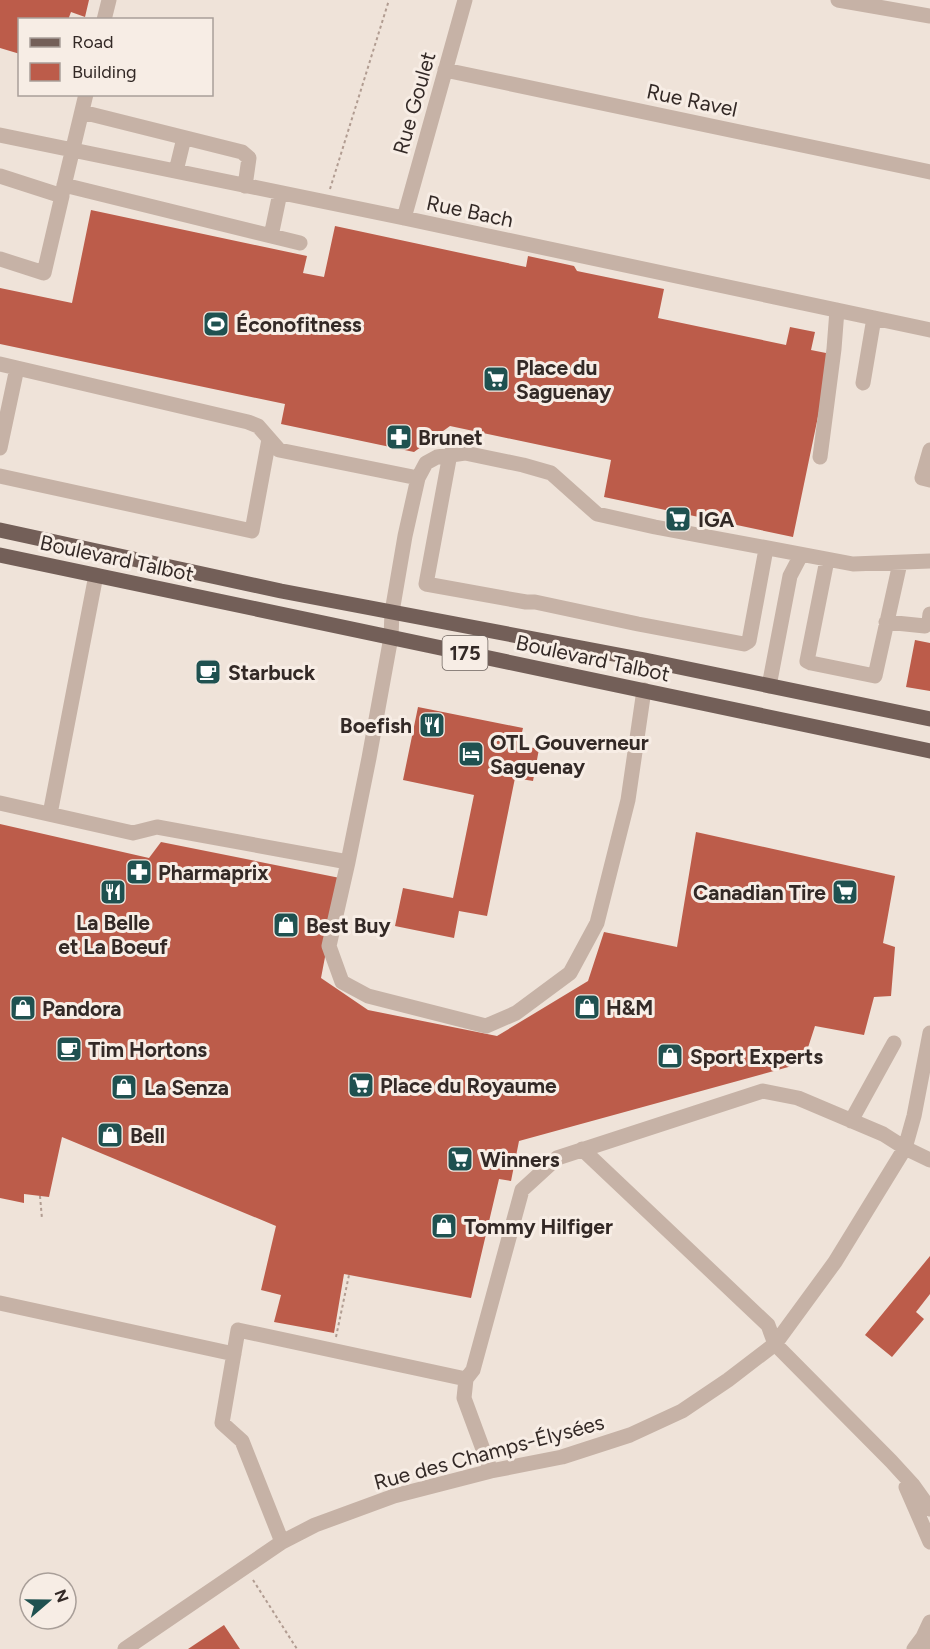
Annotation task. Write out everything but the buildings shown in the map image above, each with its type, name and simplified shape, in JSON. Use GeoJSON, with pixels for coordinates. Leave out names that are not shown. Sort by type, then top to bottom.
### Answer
{"type":"FeatureCollection","features":[{"type":"Feature","properties":{"kind":"main road","name":"Boulevard Talbot"},"geometry":{"type":"LineString","coordinates":[[0,530],[281,591],[645,660],[930,719]]}},
{"type":"Feature","properties":{"kind":"main road","name":"Boulevard Talbot"},"geometry":{"type":"LineString","coordinates":[[0,555],[930,751]]}},
{"type":"Feature","properties":{"kind":"street"},"geometry":{"type":"LineString","coordinates":[[104,18],[109,0]]}},
{"type":"Feature","properties":{"kind":"street","name":"Rue Goulet"},"geometry":{"type":"LineString","coordinates":[[404,218],[465,0]]}},
{"type":"Feature","properties":{"kind":"street"},"geometry":{"type":"LineString","coordinates":[[838,0],[930,16]]}},
{"type":"Feature","properties":{"kind":"street","name":"Rue Ravel"},"geometry":{"type":"LineString","coordinates":[[445,70],[930,172]]}},
{"type":"Feature","properties":{"kind":"street"},"geometry":{"type":"LineString","coordinates":[[0,259],[44,273],[86,96]]}},
{"type":"Feature","properties":{"kind":"street"},"geometry":{"type":"LineString","coordinates":[[82,112],[242,152],[249,158],[245,186]]}},
{"type":"Feature","properties":{"kind":"street","name":"Rue Bach"},"geometry":{"type":"LineString","coordinates":[[0,135],[930,330]]}},
{"type":"Feature","properties":{"kind":"street"},"geometry":{"type":"LineString","coordinates":[[176,171],[184,138]]}},
{"type":"Feature","properties":{"kind":"street"},"geometry":{"type":"LineString","coordinates":[[0,176],[300,243]]}},
{"type":"Feature","properties":{"kind":"street"},"geometry":{"type":"LineString","coordinates":[[271,236],[280,193]]}},
{"type":"Feature","properties":{"kind":"street"},"geometry":{"type":"LineString","coordinates":[[820,457],[837,310]]}},
{"type":"Feature","properties":{"kind":"street"},"geometry":{"type":"LineString","coordinates":[[863,383],[874,318]]}},
{"type":"Feature","properties":{"kind":"street"},"geometry":{"type":"LineString","coordinates":[[0,364],[248,422],[258,426],[279,450],[418,478]]}},
{"type":"Feature","properties":{"kind":"street"},"geometry":{"type":"LineString","coordinates":[[0,448],[17,368]]}},
{"type":"Feature","properties":{"kind":"street"},"geometry":{"type":"LineString","coordinates":[[0,476],[252,531],[269,439]]}},
{"type":"Feature","properties":{"kind":"street"},"geometry":{"type":"LineString","coordinates":[[930,450],[922,478],[930,480]]}},
{"type":"Feature","properties":{"kind":"street"},"geometry":{"type":"LineString","coordinates":[[644,690],[628,800],[597,923],[570,973],[516,1013],[486,1026],[368,996],[342,982],[329,946],[348,862],[391,637],[392,612],[418,478],[426,463],[437,457],[465,453],[515,463],[551,473],[597,514],[766,549],[854,564],[930,561]]}},
{"type":"Feature","properties":{"kind":"street"},"geometry":{"type":"LineString","coordinates":[[450,454],[426,584],[535,602],[744,644],[749,641],[766,549]]}},
{"type":"Feature","properties":{"kind":"street"},"geometry":{"type":"LineString","coordinates":[[769,686],[790,576],[801,555]]}},
{"type":"Feature","properties":{"kind":"street"},"geometry":{"type":"LineString","coordinates":[[827,560],[807,661],[875,676],[900,563]]}},
{"type":"Feature","properties":{"kind":"street"},"geometry":{"type":"LineString","coordinates":[[50,814],[96,575]]}},
{"type":"Feature","properties":{"kind":"street"},"geometry":{"type":"LineString","coordinates":[[886,622],[925,626],[929,622],[930,614]]}},
{"type":"Feature","properties":{"kind":"street"},"geometry":{"type":"LineString","coordinates":[[0,803],[133,833],[157,827],[348,862]]}},
{"type":"Feature","properties":{"kind":"street","name":"Rue des Champs-Élysées"},"geometry":{"type":"LineString","coordinates":[[125,1649],[282,1542],[315,1525],[394,1496],[492,1471],[562,1457],[630,1435],[682,1411],[728,1380],[775,1344],[835,1262],[905,1148],[914,1116],[930,1033]]}},
{"type":"Feature","properties":{"kind":"street"},"geometry":{"type":"LineString","coordinates":[[851,1121],[894,1043]]}},
{"type":"Feature","properties":{"kind":"street"},"geometry":{"type":"LineString","coordinates":[[492,1471],[464,1398],[466,1379],[473,1370],[522,1190],[557,1158],[762,1091],[798,1098],[883,1134],[930,1160]]}},
{"type":"Feature","properties":{"kind":"street"},"geometry":{"type":"LineString","coordinates":[[582,1149],[768,1324],[775,1344],[891,1461],[913,1485],[930,1509]]}},
{"type":"Feature","properties":{"kind":"street"},"geometry":{"type":"LineString","coordinates":[[0,1303],[234,1354]]}},
{"type":"Feature","properties":{"kind":"street"},"geometry":{"type":"LineString","coordinates":[[282,1542],[242,1441],[222,1423],[238,1330],[466,1379]]}},
{"type":"Feature","properties":{"kind":"street"},"geometry":{"type":"LineString","coordinates":[[891,1461],[917,1509],[930,1542]]}},
{"type":"Feature","properties":{"kind":"street"},"geometry":{"type":"LineString","coordinates":[[914,1649],[930,1622]]}},
{"type":"Feature","properties":{"kind":"path"},"geometry":{"type":"LineString","coordinates":[[326,203],[389,0]]}},
{"type":"Feature","properties":{"kind":"path"},"geometry":{"type":"LineString","coordinates":[[40,1196],[42,1219]]}},
{"type":"Feature","properties":{"kind":"path"},"geometry":{"type":"LineString","coordinates":[[333,1350],[349,1275]]}},
{"type":"Feature","properties":{"kind":"path"},"geometry":{"type":"LineString","coordinates":[[245,1567],[297,1649]]}},
{"type":"Feature","properties":{"kind":"place","name":"Éconofitness"},"geometry":{"type":"Point","coordinates":[216,324]}},
{"type":"Feature","properties":{"kind":"place","name":"Place du Saguenay"},"geometry":{"type":"Point","coordinates":[496,379]}},
{"type":"Feature","properties":{"kind":"place","name":"Brunet"},"geometry":{"type":"Point","coordinates":[399,437]}},
{"type":"Feature","properties":{"kind":"place","name":"IGA"},"geometry":{"type":"Point","coordinates":[678,519]}},
{"type":"Feature","properties":{"kind":"place","name":"Starbuck"},"geometry":{"type":"Point","coordinates":[208,672]}},
{"type":"Feature","properties":{"kind":"place","name":"Boefish"},"geometry":{"type":"Point","coordinates":[432,725]}},
{"type":"Feature","properties":{"kind":"place","name":"OTL Gouverneur Saguenay"},"geometry":{"type":"Point","coordinates":[471,754]}},
{"type":"Feature","properties":{"kind":"place","name":"Pharmaprix"},"geometry":{"type":"Point","coordinates":[139,872]}},
{"type":"Feature","properties":{"kind":"place","name":"La Belle et La Boeuf"},"geometry":{"type":"Point","coordinates":[113,892]}},
{"type":"Feature","properties":{"kind":"place","name":"Canadian Tire"},"geometry":{"type":"Point","coordinates":[845,892]}},
{"type":"Feature","properties":{"kind":"place","name":"Best Buy"},"geometry":{"type":"Point","coordinates":[286,925]}},
{"type":"Feature","properties":{"kind":"place","name":"H&M"},"geometry":{"type":"Point","coordinates":[587,1007]}},
{"type":"Feature","properties":{"kind":"place","name":"Pandora"},"geometry":{"type":"Point","coordinates":[23,1008]}},
{"type":"Feature","properties":{"kind":"place","name":"Tim Hortons"},"geometry":{"type":"Point","coordinates":[69,1049]}},
{"type":"Feature","properties":{"kind":"place","name":"Sport Experts"},"geometry":{"type":"Point","coordinates":[670,1056]}},
{"type":"Feature","properties":{"kind":"place","name":"Place du Royaume"},"geometry":{"type":"Point","coordinates":[361,1085]}},
{"type":"Feature","properties":{"kind":"place","name":"La Senza"},"geometry":{"type":"Point","coordinates":[124,1087]}},
{"type":"Feature","properties":{"kind":"place","name":"Bell"},"geometry":{"type":"Point","coordinates":[110,1135]}},
{"type":"Feature","properties":{"kind":"place","name":"Winners"},"geometry":{"type":"Point","coordinates":[460,1159]}},
{"type":"Feature","properties":{"kind":"place","name":"Tommy Hilfiger"},"geometry":{"type":"Point","coordinates":[444,1226]}}]}
